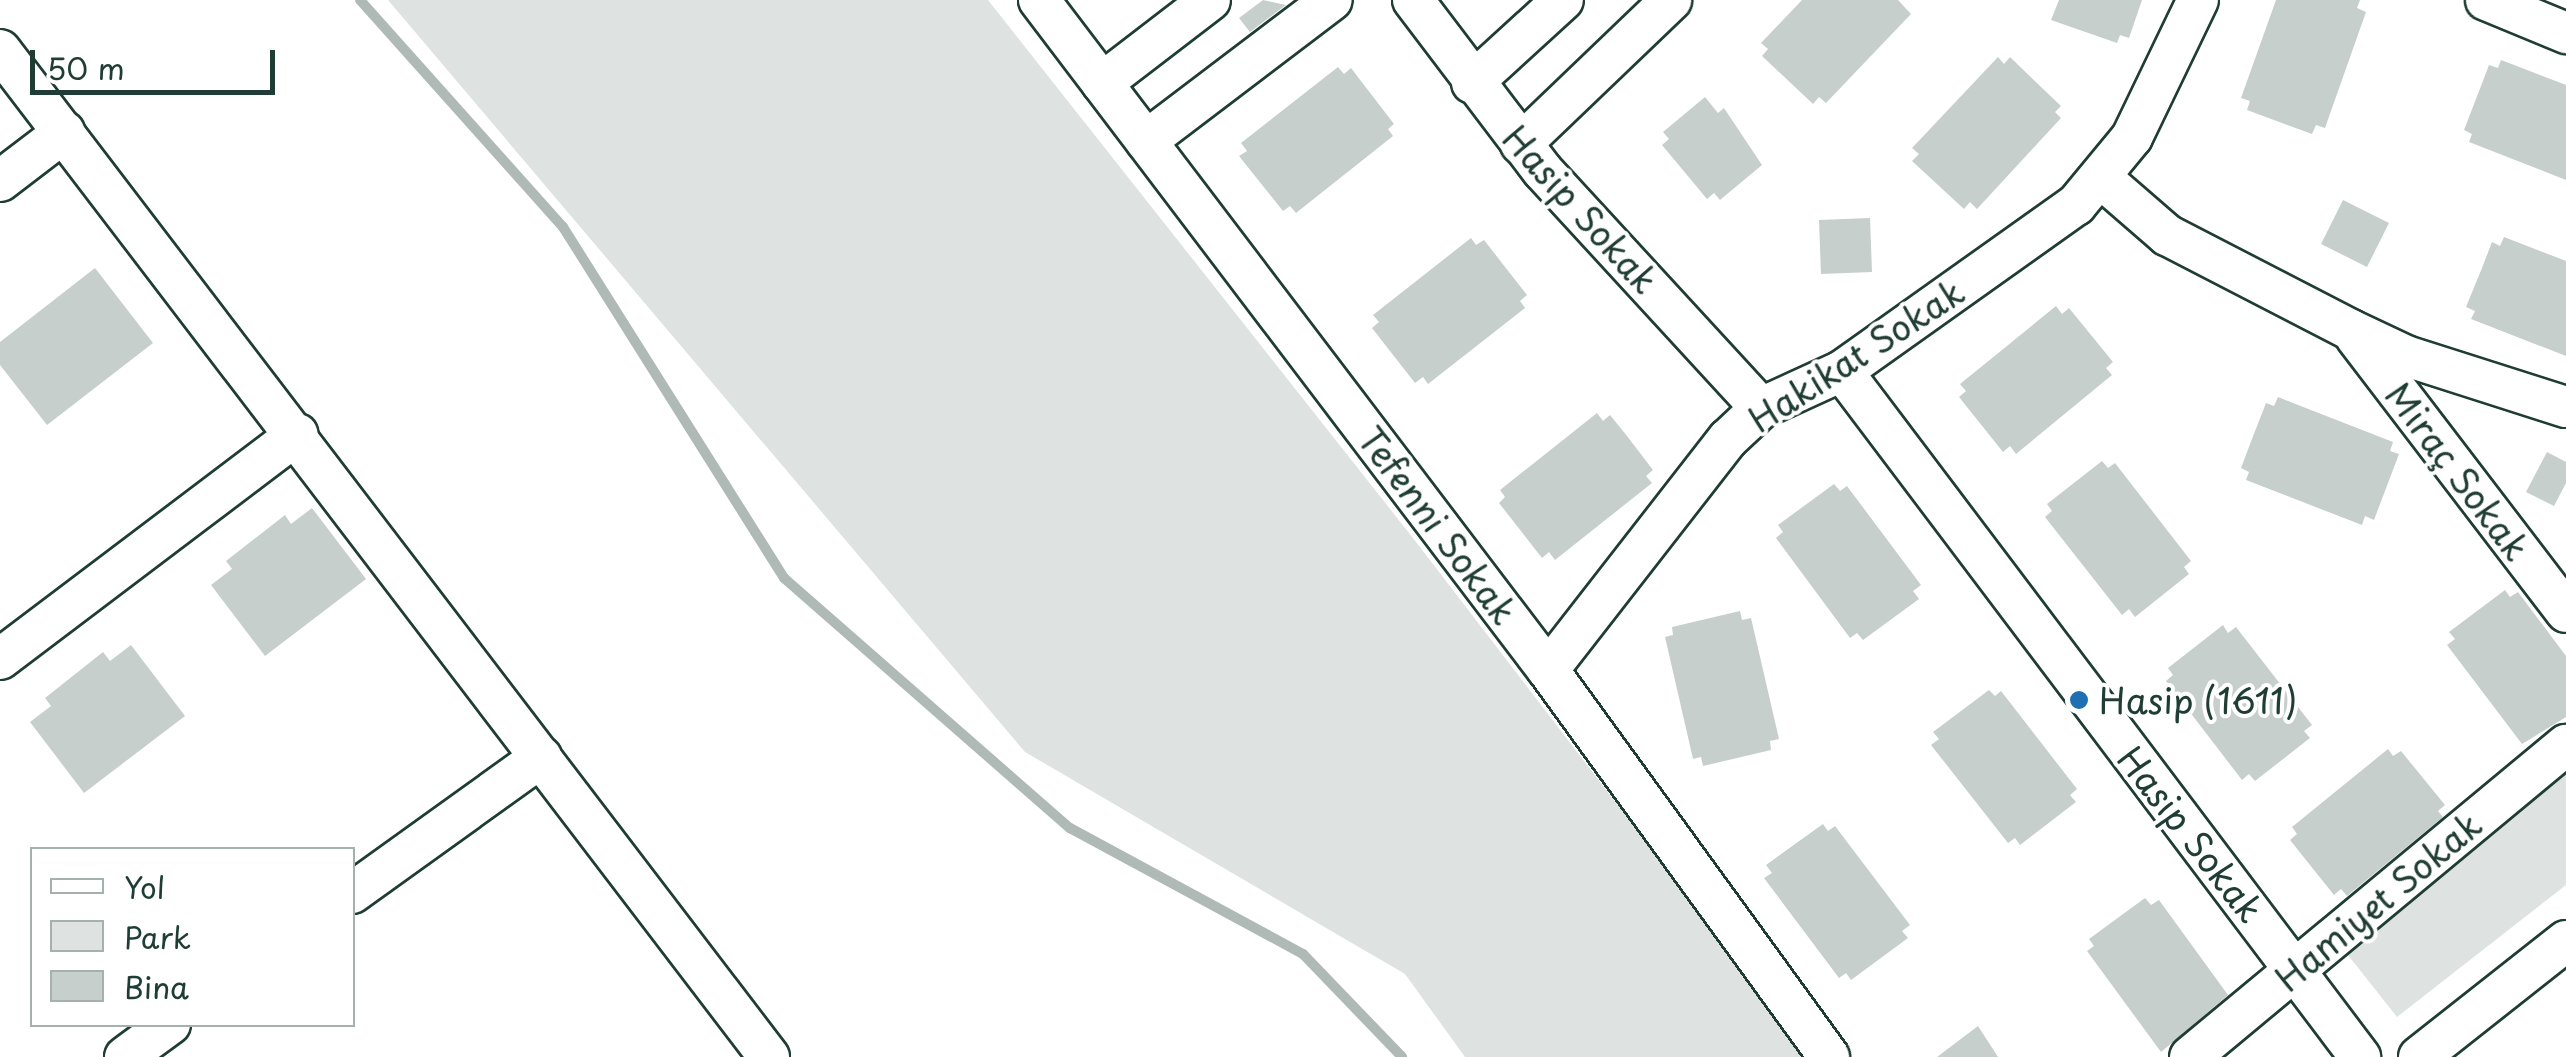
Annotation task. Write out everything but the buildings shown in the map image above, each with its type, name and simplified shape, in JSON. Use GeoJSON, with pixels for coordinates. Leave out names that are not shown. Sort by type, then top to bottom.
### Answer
{"type":"FeatureCollection","features":[{"type":"Feature","properties":{"kind":"street","name":"Tefenni Sokak"},"geometry":{"type":"LineString","coordinates":[[1039,0],[1548,670],[1829,1057]]}},
{"type":"Feature","properties":{"kind":"street"},"geometry":{"type":"LineString","coordinates":[[1102,83],[1210,0]]}},
{"type":"Feature","properties":{"kind":"street"},"geometry":{"type":"LineString","coordinates":[[1146,141],[1332,0]]}},
{"type":"Feature","properties":{"kind":"street","name":"Hasip Sokak"},"geometry":{"type":"LineString","coordinates":[[1413,0],[1520,144],[1761,408]]}},
{"type":"Feature","properties":{"kind":"street"},"geometry":{"type":"LineString","coordinates":[[1472,83],[1563,0]]}},
{"type":"Feature","properties":{"kind":"street"},"geometry":{"type":"LineString","coordinates":[[1520,144],[1671,0]]}},
{"type":"Feature","properties":{"kind":"street","name":"Hakikat Sokak"},"geometry":{"type":"LineString","coordinates":[[1548,670],[1728,439],[1761,408],[1842,371],[2076,206],[2132,138],[2198,0]]}},
{"type":"Feature","properties":{"kind":"street"},"geometry":{"type":"LineString","coordinates":[[2486,0],[2566,33]]}},
{"type":"Feature","properties":{"kind":"street"},"geometry":{"type":"LineString","coordinates":[[0,50],[298,434],[541,757],[749,1050]]}},
{"type":"Feature","properties":{"kind":"street"},"geometry":{"type":"LineString","coordinates":[[0,181],[64,132]]}},
{"type":"Feature","properties":{"kind":"street","name":"Miraç Sokak"},"geometry":{"type":"LineString","coordinates":[[2100,177],[2167,235],[2351,330],[2406,356],[2566,406]]}},
{"type":"Feature","properties":{"kind":"street","name":"Miraç Sokak"},"geometry":{"type":"LineString","coordinates":[[2351,330],[2566,612]]}},
{"type":"Feature","properties":{"kind":"street","name":"Hasip Sokak"},"geometry":{"type":"LineString","coordinates":[[1842,371],[2160,798],[2296,968],[2360,1057]]}},
{"type":"Feature","properties":{"kind":"street"},"geometry":{"type":"LineString","coordinates":[[0,659],[298,434]]}},
{"type":"Feature","properties":{"kind":"street","name":"Hamiyet Sokak"},"geometry":{"type":"LineString","coordinates":[[2190,1057],[2566,745]]}},
{"type":"Feature","properties":{"kind":"street"},"geometry":{"type":"LineString","coordinates":[[355,891],[541,757]]}},
{"type":"Feature","properties":{"kind":"street"},"geometry":{"type":"LineString","coordinates":[[2419,1057],[2566,941]]}},
{"type":"Feature","properties":{"kind":"street"},"geometry":{"type":"LineString","coordinates":[[125,1057],[166,1027]]}},
{"type":"Feature","properties":{"kind":"green space"},"geometry":{"type":"Polygon","coordinates":[[[388,0],[988,0],[1413,538],[1811,1057],[1465,1057],[1405,974],[1025,752],[388,0]]]}},
{"type":"Feature","properties":{"kind":"green space"},"geometry":{"type":"Polygon","coordinates":[[[2566,769],[2566,885],[2397,1017],[2340,945],[2566,769]]]}},
{"type":"Feature","properties":{"kind":"waterway"},"geometry":{"type":"LineString","coordinates":[[360,0],[563,227],[784,578],[1070,828],[1303,954],[1402,1057]]}},
{"type":"Feature","properties":{"kind":"place","name":"Hasip (1611)"},"geometry":{"type":"Point","coordinates":[2079,700]}}]}
